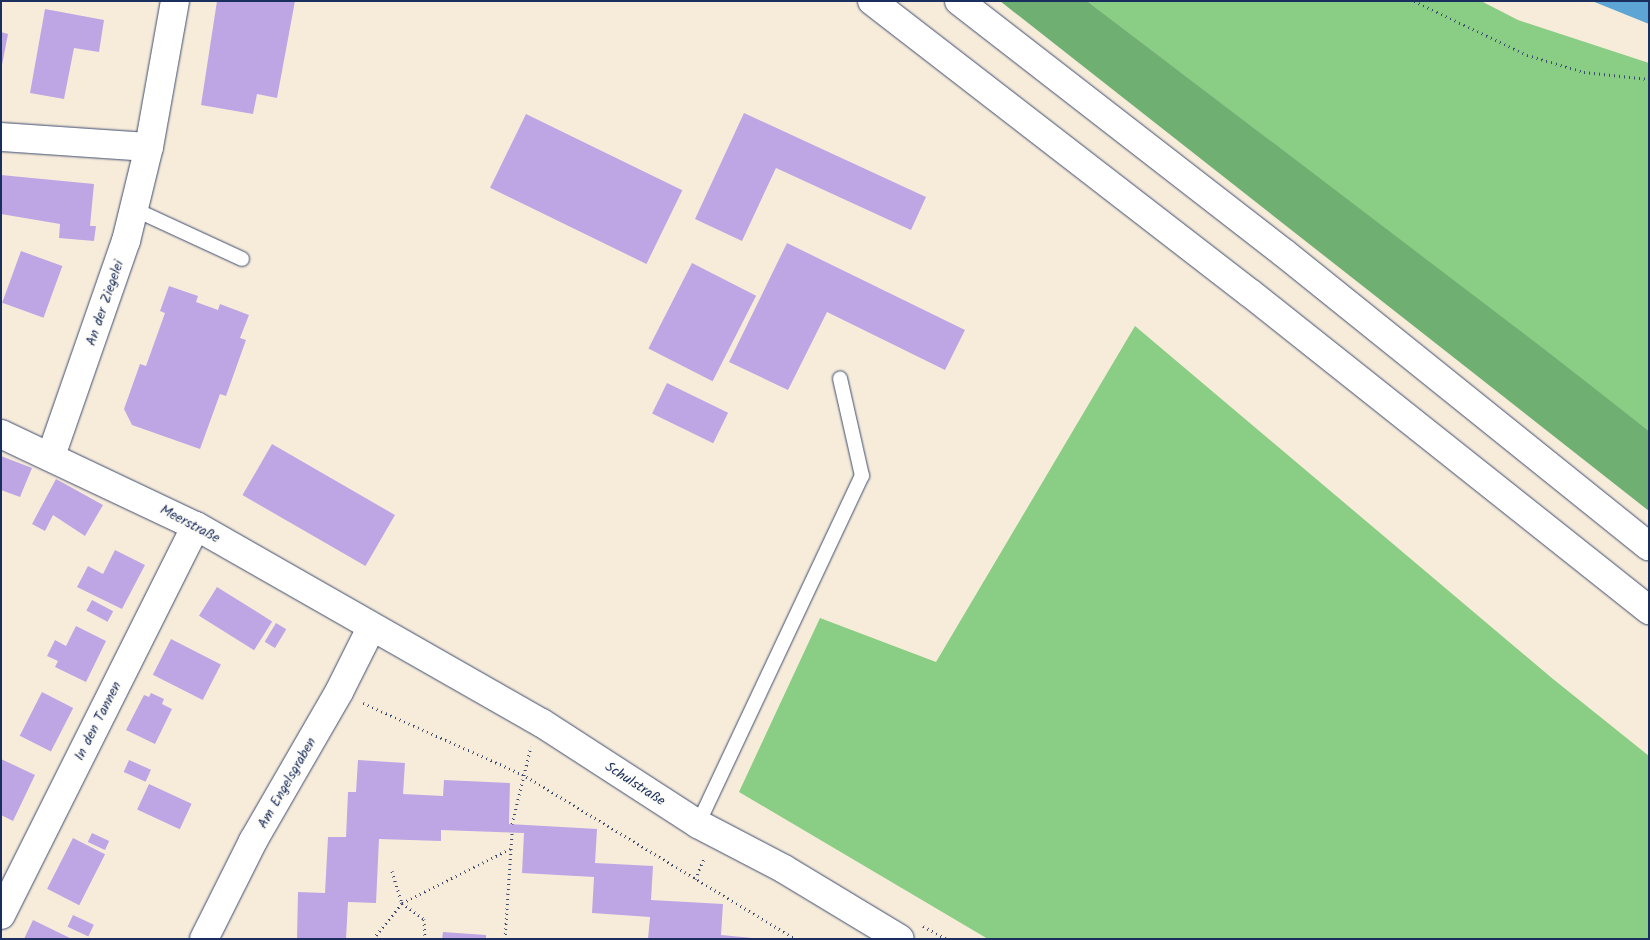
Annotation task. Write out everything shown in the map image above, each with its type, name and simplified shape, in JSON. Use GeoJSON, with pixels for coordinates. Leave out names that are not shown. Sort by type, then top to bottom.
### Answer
{"type":"FeatureCollection","features":[{"type":"Feature","properties":{"kind":"main road","name":"An der Ziegelei"},"geometry":{"type":"LineString","coordinates":[[51,456],[126,241],[149,147],[174,1]]}},
{"type":"Feature","properties":{"kind":"main road"},"geometry":{"type":"LineString","coordinates":[[872,1],[1250,293],[1649,610]]}},
{"type":"Feature","properties":{"kind":"main road"},"geometry":{"type":"LineString","coordinates":[[958,1],[1284,253],[1649,546]]}},
{"type":"Feature","properties":{"kind":"main road"},"geometry":{"type":"LineString","coordinates":[[1,137],[149,147]]}},
{"type":"Feature","properties":{"kind":"main road","name":"Meerstraße"},"geometry":{"type":"LineString","coordinates":[[1,434],[196,526],[371,628]]}},
{"type":"Feature","properties":{"kind":"main road","name":"In den Tannen"},"geometry":{"type":"LineString","coordinates":[[1,915],[196,526]]}},
{"type":"Feature","properties":{"kind":"main road","name":"Schulstraße"},"geometry":{"type":"LineString","coordinates":[[371,628],[542,723],[698,824],[784,869],[900,939]]}},
{"type":"Feature","properties":{"kind":"main road","name":"Am Engelsgraben"},"geometry":{"type":"LineString","coordinates":[[204,939],[253,841],[339,692],[371,628]]}},
{"type":"Feature","properties":{"kind":"lane"},"geometry":{"type":"LineString","coordinates":[[134,209],[242,258]]}},
{"type":"Feature","properties":{"kind":"lane"},"geometry":{"type":"LineString","coordinates":[[698,824],[862,476],[840,378]]}},
{"type":"Feature","properties":{"kind":"path"},"geometry":{"type":"LineString","coordinates":[[1414,1],[1527,55],[1584,72],[1649,79]]}},
{"type":"Feature","properties":{"kind":"path"},"geometry":{"type":"LineString","coordinates":[[339,692],[522,774],[794,939]]}},
{"type":"Feature","properties":{"kind":"path"},"geometry":{"type":"LineString","coordinates":[[512,824],[522,774]]}},
{"type":"Feature","properties":{"kind":"path"},"geometry":{"type":"LineString","coordinates":[[505,939],[512,833]]}},
{"type":"Feature","properties":{"kind":"path"},"geometry":{"type":"LineString","coordinates":[[373,939],[402,903],[510,849]]}},
{"type":"Feature","properties":{"kind":"path"},"geometry":{"type":"LineString","coordinates":[[392,871],[402,903],[424,919],[425,939]]}},
{"type":"Feature","properties":{"kind":"green space"},"geometry":{"type":"Polygon","coordinates":[[[1000,1],[1087,1],[1649,431],[1649,511],[1000,1]]]}},
{"type":"Feature","properties":{"kind":"green space"},"geometry":{"type":"Polygon","coordinates":[[[1087,1],[1481,1],[1518,20],[1649,63],[1649,431],[1087,1]]]}},
{"type":"Feature","properties":{"kind":"green space"},"geometry":{"type":"Polygon","coordinates":[[[1135,326],[1553,679],[1649,756],[1649,939],[988,939],[739,792],[820,618],[936,662],[1135,326]]]}},
{"type":"Feature","properties":{"kind":"water"},"geometry":{"type":"Polygon","coordinates":[[[1592,1],[1649,1],[1649,24],[1592,1]]]}},
{"type":"Feature","properties":{"kind":"building"},"geometry":{"type":"Polygon","coordinates":[[[217,1],[295,1],[277,98],[257,94],[253,114],[201,105],[217,1]]]}},
{"type":"Feature","properties":{"kind":"building"},"geometry":{"type":"Polygon","coordinates":[[[45,9],[104,20],[99,52],[74,48],[64,99],[30,93],[45,9]]]}},
{"type":"Feature","properties":{"kind":"building"},"geometry":{"type":"Polygon","coordinates":[[[1,32],[8,34],[2,65],[1,65],[1,32]]]}},
{"type":"Feature","properties":{"kind":"building"},"geometry":{"type":"Polygon","coordinates":[[[744,113],[926,197],[911,230],[776,168],[742,241],[695,219],[744,113]]]}},
{"type":"Feature","properties":{"kind":"building"},"geometry":{"type":"Polygon","coordinates":[[[526,114],[682,190],[646,264],[490,188],[526,114]]]}},
{"type":"Feature","properties":{"kind":"building"},"geometry":{"type":"Polygon","coordinates":[[[1,175],[94,184],[90,226],[96,226],[94,241],[59,238],[60,224],[1,214],[1,175]]]}},
{"type":"Feature","properties":{"kind":"building"},"geometry":{"type":"Polygon","coordinates":[[[787,243],[965,330],[945,370],[827,312],[788,390],[729,362],[787,243]]]}},
{"type":"Feature","properties":{"kind":"building"},"geometry":{"type":"Polygon","coordinates":[[[21,251],[62,266],[44,318],[2,303],[21,251]]]}},
{"type":"Feature","properties":{"kind":"building"},"geometry":{"type":"Polygon","coordinates":[[[692,263],[756,296],[713,381],[648,349],[692,263]]]}},
{"type":"Feature","properties":{"kind":"building"},"geometry":{"type":"Polygon","coordinates":[[[169,286],[198,296],[196,302],[218,310],[220,304],[249,315],[240,338],[246,340],[226,396],[220,394],[200,449],[132,425],[124,409],[140,364],[146,366],[165,313],[160,311],[169,286]]]}},
{"type":"Feature","properties":{"kind":"building"},"geometry":{"type":"Polygon","coordinates":[[[667,383],[728,413],[713,443],[652,414],[667,383]]]}},
{"type":"Feature","properties":{"kind":"building"},"geometry":{"type":"Polygon","coordinates":[[[272,444],[395,515],[365,566],[242,495],[272,444]]]}},
{"type":"Feature","properties":{"kind":"building"},"geometry":{"type":"Polygon","coordinates":[[[1,456],[32,468],[20,497],[1,490],[1,456]]]}},
{"type":"Feature","properties":{"kind":"building"},"geometry":{"type":"Polygon","coordinates":[[[56,479],[103,505],[85,536],[53,515],[45,531],[32,524],[56,479]]]}},
{"type":"Feature","properties":{"kind":"building"},"geometry":{"type":"Polygon","coordinates":[[[115,550],[145,565],[122,609],[77,587],[88,566],[103,574],[115,550]]]}},
{"type":"Feature","properties":{"kind":"building"},"geometry":{"type":"Polygon","coordinates":[[[217,587],[272,621],[254,650],[199,616],[217,587]]]}},
{"type":"Feature","properties":{"kind":"building"},"geometry":{"type":"Polygon","coordinates":[[[92,600],[113,611],[108,622],[86,611],[92,600]]]}},
{"type":"Feature","properties":{"kind":"building"},"geometry":{"type":"Polygon","coordinates":[[[276,623],[286,629],[275,648],[265,642],[276,623]]]}},
{"type":"Feature","properties":{"kind":"building"},"geometry":{"type":"Polygon","coordinates":[[[76,626],[106,641],[86,682],[55,667],[58,661],[47,656],[55,640],[66,646],[76,626]]]}},
{"type":"Feature","properties":{"kind":"building"},"geometry":{"type":"Polygon","coordinates":[[[171,639],[221,664],[203,700],[153,675],[171,639]]]}},
{"type":"Feature","properties":{"kind":"building"},"geometry":{"type":"Polygon","coordinates":[[[42,692],[73,708],[51,752],[20,736],[42,692]]]}},
{"type":"Feature","properties":{"kind":"building"},"geometry":{"type":"Polygon","coordinates":[[[151,693],[164,699],[162,704],[172,709],[155,744],[126,730],[144,695],[149,697],[151,693]]]}},
{"type":"Feature","properties":{"kind":"building"},"geometry":{"type":"Polygon","coordinates":[[[1,759],[35,775],[13,821],[1,815],[1,759]]]}},
{"type":"Feature","properties":{"kind":"building"},"geometry":{"type":"Polygon","coordinates":[[[129,760],[151,770],[146,782],[124,772],[129,760]]]}},
{"type":"Feature","properties":{"kind":"building"},"geometry":{"type":"Polygon","coordinates":[[[358,760],[405,763],[403,794],[443,796],[444,780],[510,783],[509,824],[597,829],[595,863],[653,866],[651,900],[723,904],[721,935],[763,939],[648,939],[650,917],[592,913],[594,877],[522,873],[524,833],[441,830],[441,841],[379,839],[376,903],[348,902],[346,939],[297,939],[298,892],[325,893],[328,837],[346,837],[348,792],[356,792],[358,760]]]}},
{"type":"Feature","properties":{"kind":"building"},"geometry":{"type":"Polygon","coordinates":[[[149,784],[192,804],[180,829],[137,809],[149,784]]]}},
{"type":"Feature","properties":{"kind":"building"},"geometry":{"type":"Polygon","coordinates":[[[92,833],[109,841],[105,850],[88,842],[92,833]]]}},
{"type":"Feature","properties":{"kind":"building"},"geometry":{"type":"Polygon","coordinates":[[[73,838],[105,854],[79,905],[47,889],[73,838]]]}},
{"type":"Feature","properties":{"kind":"building"},"geometry":{"type":"Polygon","coordinates":[[[73,915],[94,925],[88,937],[68,927],[73,915]]]}},
{"type":"Feature","properties":{"kind":"building"},"geometry":{"type":"Polygon","coordinates":[[[33,920],[72,939],[24,939],[33,920]]]}},
{"type":"Feature","properties":{"kind":"building"},"geometry":{"type":"Polygon","coordinates":[[[443,932],[486,935],[486,939],[442,939],[443,932]]]}}]}
